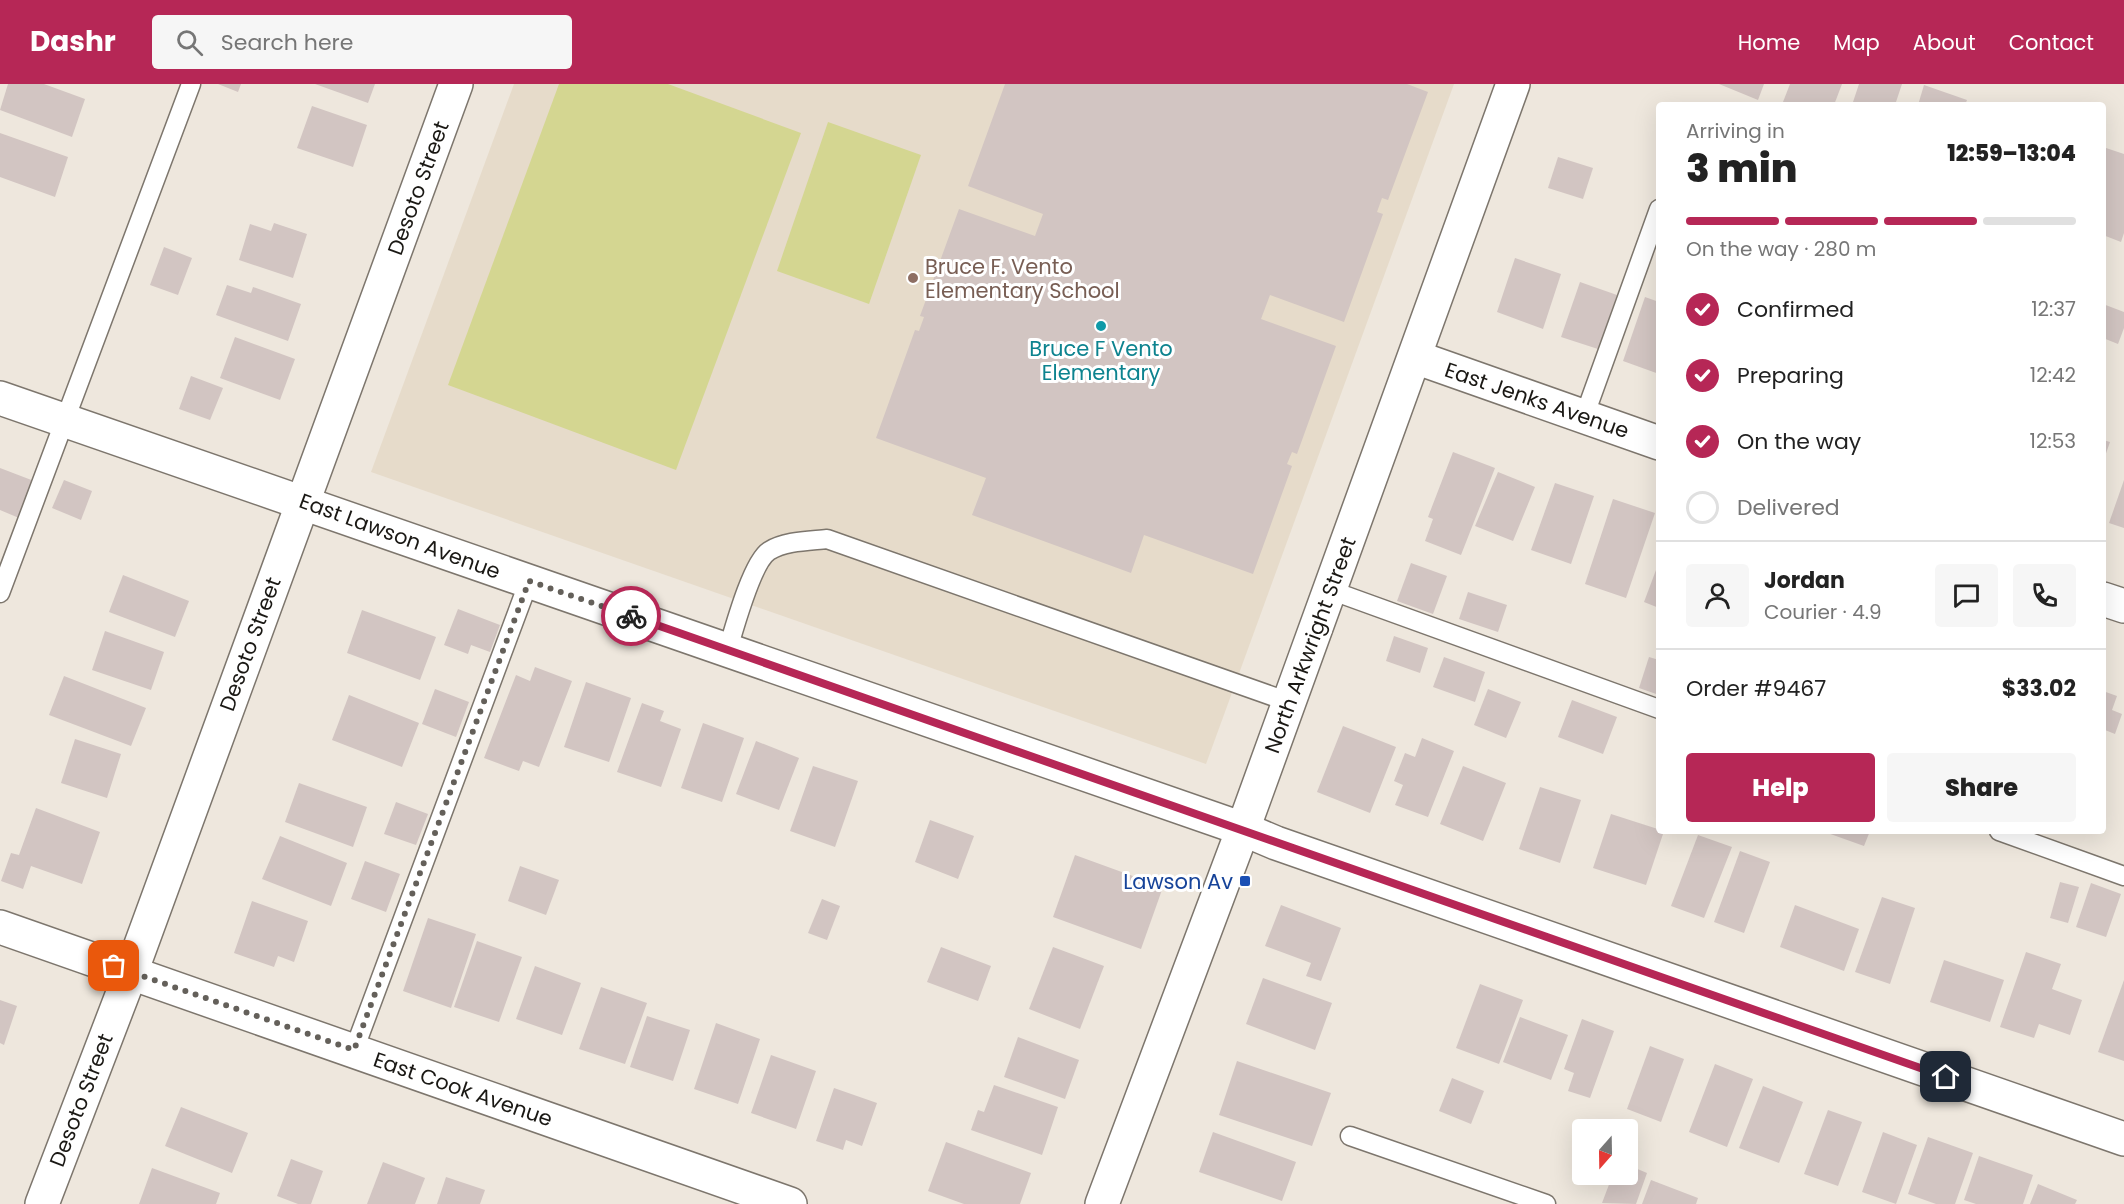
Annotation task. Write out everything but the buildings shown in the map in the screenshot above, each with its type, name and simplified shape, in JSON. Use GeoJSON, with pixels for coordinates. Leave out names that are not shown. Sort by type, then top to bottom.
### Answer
{"type":"FeatureCollection","features":[{"type":"Feature","properties":{"kind":"street","name":"Desoto Street"},"geometry":{"type":"LineString","coordinates":[[42,1204],[130,972],[456,84]]}},
{"type":"Feature","properties":{"kind":"street","name":"North Arkwright Street"},"geometry":{"type":"LineString","coordinates":[[1102,1204],[1243,829],[1513,84]]}},
{"type":"Feature","properties":{"kind":"street","name":"East Jenks Avenue"},"geometry":{"type":"LineString","coordinates":[[1415,357],[1656,442]]}},
{"type":"Feature","properties":{"kind":"street","name":"East Lawson Avenue"},"geometry":{"type":"LineString","coordinates":[[0,398],[728,649],[2124,1139]]}},
{"type":"Feature","properties":{"kind":"street"},"geometry":{"type":"LineString","coordinates":[[2106,599],[2124,606]]}},
{"type":"Feature","properties":{"kind":"street","name":"East Cook Avenue"},"geometry":{"type":"LineString","coordinates":[[0,927],[790,1204]]}},
{"type":"Feature","properties":{"kind":"lane"},"geometry":{"type":"LineString","coordinates":[[0,593],[191,84]]}},
{"type":"Feature","properties":{"kind":"lane"},"geometry":{"type":"LineString","coordinates":[[1584,417],[1656,217]]}},
{"type":"Feature","properties":{"kind":"lane"},"geometry":{"type":"LineString","coordinates":[[728,649],[753,575],[767,552],[793,542],[827,539],[1289,702]]}},
{"type":"Feature","properties":{"kind":"lane"},"geometry":{"type":"LineString","coordinates":[[354,1050],[529,581]]}},
{"type":"Feature","properties":{"kind":"lane"},"geometry":{"type":"LineString","coordinates":[[1330,590],[1656,708]]}},
{"type":"Feature","properties":{"kind":"lane"},"geometry":{"type":"LineString","coordinates":[[2007,834],[2124,876]]}},
{"type":"Feature","properties":{"kind":"lane"},"geometry":{"type":"LineString","coordinates":[[1350,1136],[1546,1204]]}},
{"type":"Feature","properties":{"kind":"shaded area","name":"Bruce F. Vento Elementary School"},"geometry":{"type":"Polygon","coordinates":[[[514,84],[1454,84],[1206,764],[371,472],[514,84]]]}},
{"type":"Feature","properties":{"kind":"green space"},"geometry":{"type":"Polygon","coordinates":[[[559,84],[668,84],[801,133],[676,470],[448,385],[559,84]]]}},
{"type":"Feature","properties":{"kind":"green space"},"geometry":{"type":"Polygon","coordinates":[[[828,122],[921,155],[869,304],[777,271],[828,122]]]}},
{"type":"Feature","properties":{"kind":"way so far"},"geometry":{"type":"LineString","coordinates":[[114,966],[354,1050],[529,581],[631,616]]}},
{"type":"Feature","properties":{"kind":"place","name":"Bruce F. Vento Elementary School"},"geometry":{"type":"Point","coordinates":[913,278]}},
{"type":"Feature","properties":{"kind":"place","name":"Bruce F Vento Elementary"},"geometry":{"type":"Point","coordinates":[1101,326]}},
{"type":"Feature","properties":{"kind":"place","name":"Lawson Av"},"geometry":{"type":"Point","coordinates":[1245,881]}},
{"type":"Feature","properties":{"kind":"route"},"geometry":{"type":"LineString","coordinates":[[631,616],[1946,1077]]}}]}
